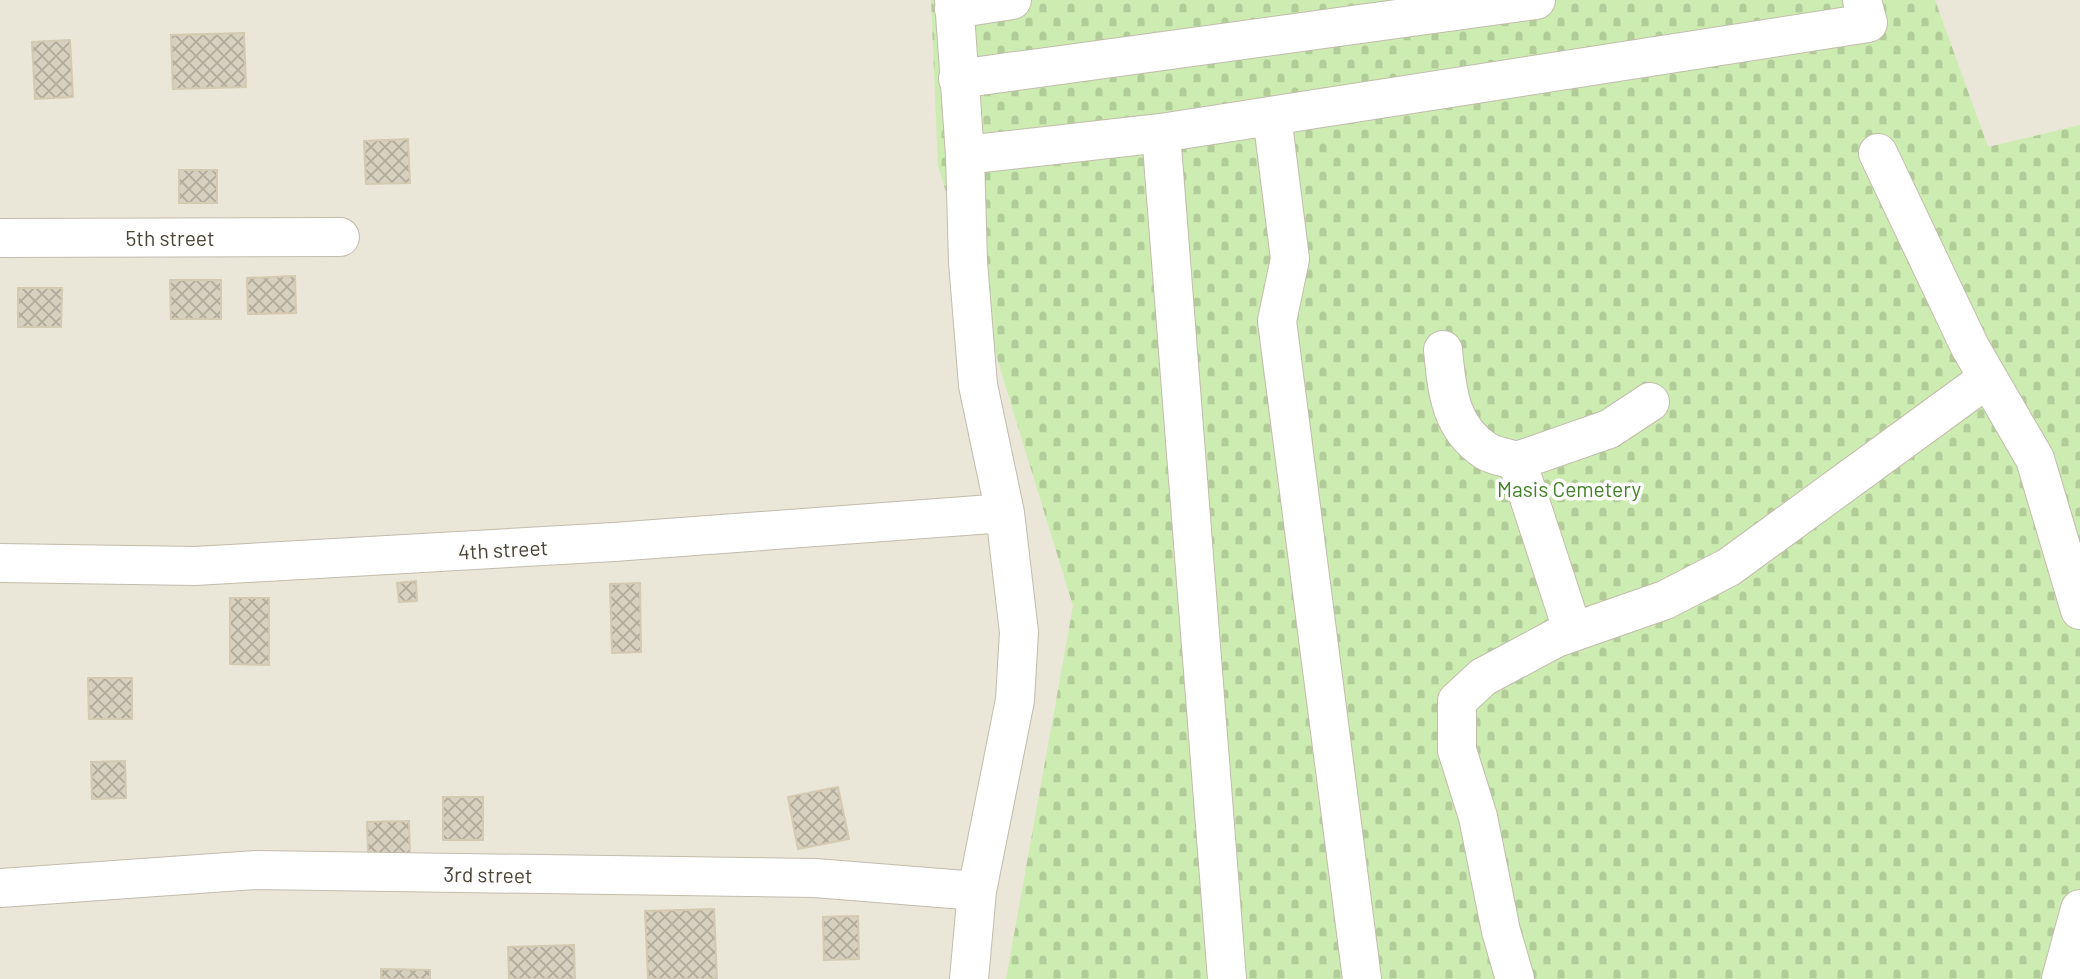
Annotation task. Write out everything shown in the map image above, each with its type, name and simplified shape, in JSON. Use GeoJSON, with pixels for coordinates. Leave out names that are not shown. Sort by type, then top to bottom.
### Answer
{"type":"FeatureCollection","features":[{"type":"Feature","properties":{"kind":"street"},"geometry":{"type":"LineString","coordinates":[[969,979],[977,891],[1015,700],[1019,632],[1005,513],[978,385],[968,261],[965,155],[954,5],[1012,0]]}},
{"type":"Feature","properties":{"kind":"street"},"geometry":{"type":"LineString","coordinates":[[958,79],[1536,0]]}},
{"type":"Feature","properties":{"kind":"street"},"geometry":{"type":"LineString","coordinates":[[965,155],[1161,134],[1868,23],[1862,0]]}},
{"type":"Feature","properties":{"kind":"street"},"geometry":{"type":"LineString","coordinates":[[1272,116],[1290,259],[1277,321],[1362,979]]}},
{"type":"Feature","properties":{"kind":"street"},"geometry":{"type":"LineString","coordinates":[[1161,134],[1227,979]]}},
{"type":"Feature","properties":{"kind":"street"},"geometry":{"type":"LineString","coordinates":[[1878,153],[1970,347],[2035,459],[2080,610]]}},
{"type":"Feature","properties":{"kind":"street","name":"5th street"},"geometry":{"type":"LineString","coordinates":[[0,238],[340,237]]}},
{"type":"Feature","properties":{"kind":"street"},"geometry":{"type":"LineString","coordinates":[[1443,350],[1447,400],[1462,427],[1486,452],[1517,461],[1609,429],[1650,402]]}},
{"type":"Feature","properties":{"kind":"street"},"geometry":{"type":"LineString","coordinates":[[1515,979],[1501,931],[1478,817],[1457,750],[1457,701],[1483,677],[1556,638],[1665,600],[1729,567],[1988,378]]}},
{"type":"Feature","properties":{"kind":"street"},"geometry":{"type":"LineString","coordinates":[[1517,461],[1573,632]]}},
{"type":"Feature","properties":{"kind":"street","name":"4th street"},"geometry":{"type":"LineString","coordinates":[[0,563],[195,566],[614,542],[1005,513]]}},
{"type":"Feature","properties":{"kind":"street","name":"3rd street"},"geometry":{"type":"LineString","coordinates":[[0,888],[256,870],[816,878],[977,891]]}},
{"type":"Feature","properties":{"kind":"street"},"geometry":{"type":"LineString","coordinates":[[2061,979],[2080,909]]}},
{"type":"Feature","properties":{"kind":"shaded area"},"geometry":{"type":"Polygon","coordinates":[[[0,0],[2080,0],[2080,979],[0,979],[0,0]]]}},
{"type":"Feature","properties":{"kind":"green space","name":"Masis Cemetery"},"geometry":{"type":"Polygon","coordinates":[[[931,0],[1935,0],[1988,147],[2080,125],[2080,979],[1006,979],[1073,606],[938,166],[931,0]]]}},
{"type":"Feature","properties":{"kind":"building"},"geometry":{"type":"Polygon","coordinates":[[[244,33],[246,87],[173,89],[171,35],[244,33]]]}},
{"type":"Feature","properties":{"kind":"building"},"geometry":{"type":"Polygon","coordinates":[[[70,40],[73,97],[35,99],[32,42],[70,40]]]}},
{"type":"Feature","properties":{"kind":"building"},"geometry":{"type":"Polygon","coordinates":[[[408,139],[410,183],[366,184],[364,141],[408,139]]]}},
{"type":"Feature","properties":{"kind":"building"},"geometry":{"type":"Polygon","coordinates":[[[179,170],[217,170],[217,203],[179,203],[179,170]]]}},
{"type":"Feature","properties":{"kind":"building"},"geometry":{"type":"Polygon","coordinates":[[[295,276],[296,313],[248,314],[247,278],[295,276]]]}},
{"type":"Feature","properties":{"kind":"building"},"geometry":{"type":"Polygon","coordinates":[[[170,280],[221,280],[221,319],[171,319],[170,280]]]}},
{"type":"Feature","properties":{"kind":"building"},"geometry":{"type":"Polygon","coordinates":[[[18,288],[62,288],[61,327],[18,327],[18,288]]]}},
{"type":"Feature","properties":{"kind":"building"},"geometry":{"type":"Polygon","coordinates":[[[416,581],[417,601],[399,602],[397,583],[416,581]]]}},
{"type":"Feature","properties":{"kind":"building"},"geometry":{"type":"Polygon","coordinates":[[[640,583],[641,652],[612,653],[610,584],[640,583]]]}},
{"type":"Feature","properties":{"kind":"building"},"geometry":{"type":"Polygon","coordinates":[[[230,598],[269,598],[269,665],[230,664],[230,598]]]}},
{"type":"Feature","properties":{"kind":"building"},"geometry":{"type":"Polygon","coordinates":[[[88,678],[132,678],[132,719],[89,719],[88,678]]]}},
{"type":"Feature","properties":{"kind":"building"},"geometry":{"type":"Polygon","coordinates":[[[125,761],[126,798],[92,799],[91,762],[125,761]]]}},
{"type":"Feature","properties":{"kind":"building"},"geometry":{"type":"Polygon","coordinates":[[[838,787],[849,839],[798,849],[788,797],[838,787]]]}},
{"type":"Feature","properties":{"kind":"building"},"geometry":{"type":"Polygon","coordinates":[[[443,797],[483,797],[483,840],[443,840],[443,797]]]}},
{"type":"Feature","properties":{"kind":"building"},"geometry":{"type":"Polygon","coordinates":[[[409,821],[410,853],[368,854],[367,822],[409,821]]]}},
{"type":"Feature","properties":{"kind":"building"},"geometry":{"type":"Polygon","coordinates":[[[714,909],[717,979],[648,979],[645,911],[714,909]]]}},
{"type":"Feature","properties":{"kind":"building"},"geometry":{"type":"Polygon","coordinates":[[[858,916],[859,959],[824,960],[823,917],[858,916]]]}},
{"type":"Feature","properties":{"kind":"building"},"geometry":{"type":"Polygon","coordinates":[[[574,945],[575,979],[509,979],[508,947],[574,945]]]}},
{"type":"Feature","properties":{"kind":"building"},"geometry":{"type":"Polygon","coordinates":[[[381,969],[430,970],[430,979],[381,979],[381,969]]]}}]}
